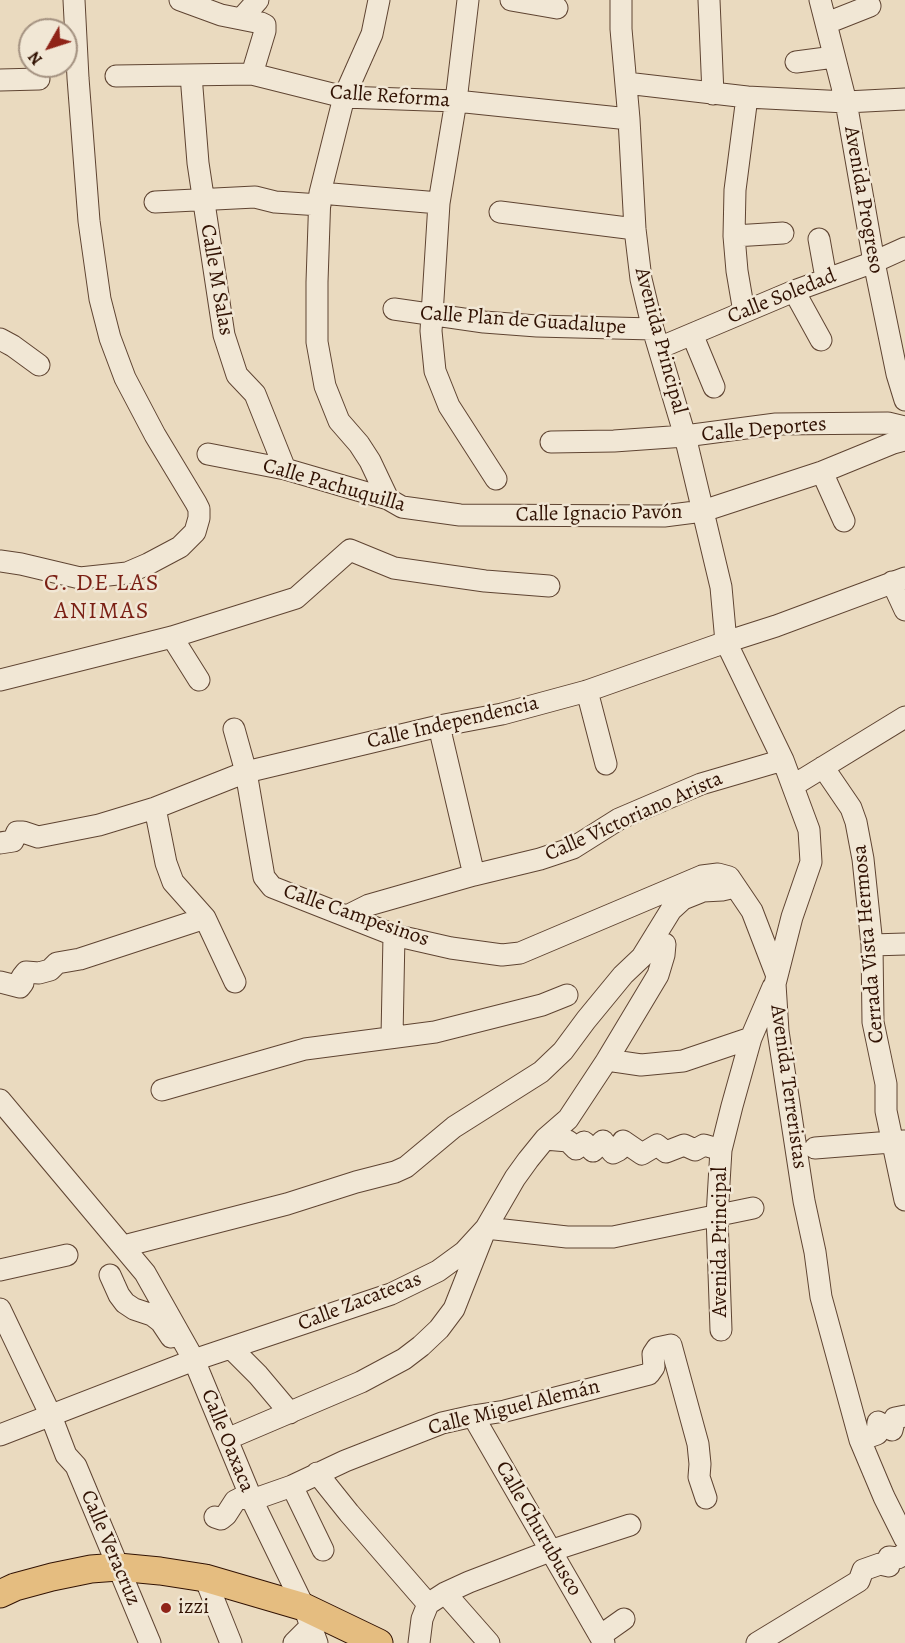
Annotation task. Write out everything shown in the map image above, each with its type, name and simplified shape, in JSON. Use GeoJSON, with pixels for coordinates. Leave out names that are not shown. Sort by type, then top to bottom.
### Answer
{"type":"FeatureCollection","features":[{"type":"Feature","properties":{"kind":"main road"},"geometry":{"type":"LineString","coordinates":[[0,1594],[15,1587],[91,1569],[160,1571],[205,1578],[310,1626],[379,1643]]}},
{"type":"Feature","properties":{"kind":"street"},"geometry":{"type":"LineString","coordinates":[[0,561],[80,579],[127,573],[180,547],[195,532],[199,518],[199,509],[154,435],[124,378],[100,299],[88,209],[74,0]]}},
{"type":"Feature","properties":{"kind":"street"},"geometry":{"type":"LineString","coordinates":[[180,0],[220,15],[265,25],[252,75]]}},
{"type":"Feature","properties":{"kind":"street"},"geometry":{"type":"LineString","coordinates":[[241,19],[258,0]]}},
{"type":"Feature","properties":{"kind":"street"},"geometry":{"type":"LineString","coordinates":[[379,0],[372,34],[344,97],[320,199],[317,342],[325,386],[339,421],[370,461],[388,500]]}},
{"type":"Feature","properties":{"kind":"street"},"geometry":{"type":"LineString","coordinates":[[468,0],[456,101],[439,203],[431,331],[435,371],[449,406],[496,479]]}},
{"type":"Feature","properties":{"kind":"street"},"geometry":{"type":"LineString","coordinates":[[511,0],[557,8]]}},
{"type":"Feature","properties":{"kind":"street","name":"Avenida Principal"},"geometry":{"type":"LineString","coordinates":[[621,0],[635,230],[641,279],[685,436],[721,587],[726,642]]}},
{"type":"Feature","properties":{"kind":"street"},"geometry":{"type":"LineString","coordinates":[[709,0],[713,94]]}},
{"type":"Feature","properties":{"kind":"street","name":"Avenida Progreso"},"geometry":{"type":"LineString","coordinates":[[820,0],[846,102],[874,262],[897,374],[905,400]]}},
{"type":"Feature","properties":{"kind":"street"},"geometry":{"type":"LineString","coordinates":[[827,23],[870,6]]}},
{"type":"Feature","properties":{"kind":"street"},"geometry":{"type":"LineString","coordinates":[[796,62],[834,57]]}},
{"type":"Feature","properties":{"kind":"street","name":"Calle M Salas"},"geometry":{"type":"LineString","coordinates":[[191,75],[202,200],[224,335],[237,375],[255,394],[285,470]]}},
{"type":"Feature","properties":{"kind":"street","name":"Calle Reforma"},"geometry":{"type":"LineString","coordinates":[[116,76],[252,75],[344,97],[456,101],[629,119]]}},
{"type":"Feature","properties":{"kind":"street"},"geometry":{"type":"LineString","coordinates":[[0,80],[39,79]]}},
{"type":"Feature","properties":{"kind":"street"},"geometry":{"type":"LineString","coordinates":[[626,83],[747,97],[846,102],[905,99]]}},
{"type":"Feature","properties":{"kind":"street"},"geometry":{"type":"LineString","coordinates":[[744,312],[734,236],[735,190],[747,97]]}},
{"type":"Feature","properties":{"kind":"street"},"geometry":{"type":"LineString","coordinates":[[155,202],[255,197],[274,202],[320,199],[439,203]]}},
{"type":"Feature","properties":{"kind":"street"},"geometry":{"type":"LineString","coordinates":[[500,212],[635,230]]}},
{"type":"Feature","properties":{"kind":"street"},"geometry":{"type":"LineString","coordinates":[[734,236],[783,233]]}},
{"type":"Feature","properties":{"kind":"street"},"geometry":{"type":"LineString","coordinates":[[819,239],[826,278]]}},
{"type":"Feature","properties":{"kind":"street","name":"Calle Soledad"},"geometry":{"type":"LineString","coordinates":[[656,339],[692,334],[905,248]]}},
{"type":"Feature","properties":{"kind":"street"},"geometry":{"type":"LineString","coordinates":[[794,291],[821,340]]}},
{"type":"Feature","properties":{"kind":"street","name":"Calle Plan de Guadalupe"},"geometry":{"type":"LineString","coordinates":[[394,309],[656,339]]}},
{"type":"Feature","properties":{"kind":"street"},"geometry":{"type":"LineString","coordinates":[[692,334],[714,387]]}},
{"type":"Feature","properties":{"kind":"street"},"geometry":{"type":"LineString","coordinates":[[0,339],[39,364]]}},
{"type":"Feature","properties":{"kind":"street","name":"Calle Deportes"},"geometry":{"type":"LineString","coordinates":[[551,442],[614,441],[685,436],[776,424],[888,423],[905,427]]}},
{"type":"Feature","properties":{"kind":"street","name":"Calle Ignacio Pavón"},"geometry":{"type":"LineString","coordinates":[[460,515],[664,516],[703,511],[822,472],[905,440]]}},
{"type":"Feature","properties":{"kind":"street","name":"Calle Pachuquilla"},"geometry":{"type":"LineString","coordinates":[[208,454],[285,470],[388,500],[402,507],[460,515]]}},
{"type":"Feature","properties":{"kind":"street"},"geometry":{"type":"LineString","coordinates":[[822,472],[844,521]]}},
{"type":"Feature","properties":{"kind":"street"},"geometry":{"type":"LineString","coordinates":[[0,680],[172,637],[296,598],[350,550],[394,568],[485,581],[549,586]]}},
{"type":"Feature","properties":{"kind":"street"},"geometry":{"type":"LineString","coordinates":[[899,580],[905,610]]}},
{"type":"Feature","properties":{"kind":"street","name":"Calle Independencia"},"geometry":{"type":"LineString","coordinates":[[0,843],[13,841],[17,832],[38,837],[99,825],[155,808],[246,772],[439,726],[502,714],[587,691],[776,626],[899,580]]}},
{"type":"Feature","properties":{"kind":"street"},"geometry":{"type":"LineString","coordinates":[[172,637],[199,680]]}},
{"type":"Feature","properties":{"kind":"street","name":"Avenida Terreristas"},"geometry":{"type":"LineString","coordinates":[[726,642],[783,760],[809,830],[811,862],[792,917],[776,980],[778,1031],[821,1297],[860,1440],[905,1539]]}},
{"type":"Feature","properties":{"kind":"street"},"geometry":{"type":"LineString","coordinates":[[587,691],[606,764]]}},
{"type":"Feature","properties":{"kind":"street"},"geometry":{"type":"LineString","coordinates":[[794,785],[905,717]]}},
{"type":"Feature","properties":{"kind":"street"},"geometry":{"type":"LineString","coordinates":[[439,726],[474,875]]}},
{"type":"Feature","properties":{"kind":"street","name":"Calle Campesinos"},"geometry":{"type":"LineString","coordinates":[[234,729],[246,772],[264,877],[272,887],[394,935],[451,948],[502,955],[520,953],[702,876],[718,874],[729,877],[752,911],[776,980]]}},
{"type":"Feature","properties":{"kind":"street","name":"Calle Victoriano Arista"},"geometry":{"type":"LineString","coordinates":[[347,916],[369,905],[573,848],[619,819],[701,784],[783,760]]}},
{"type":"Feature","properties":{"kind":"street","name":"Cerrada Vista Hermosa"},"geometry":{"type":"LineString","coordinates":[[823,767],[851,808],[856,822],[863,859],[872,945],[873,1022],[886,1084],[886,1111],[899,1142],[905,1200]]}},
{"type":"Feature","properties":{"kind":"street"},"geometry":{"type":"LineString","coordinates":[[155,808],[166,863],[173,882],[205,918],[235,982]]}},
{"type":"Feature","properties":{"kind":"street"},"geometry":{"type":"LineString","coordinates":[[124,1246],[287,1204],[406,1167],[454,1127],[541,1072],[563,1051],[585,1020],[623,975],[642,957],[667,916],[683,899],[703,891],[735,887]]}},
{"type":"Feature","properties":{"kind":"street"},"geometry":{"type":"LineString","coordinates":[[0,982],[20,987],[23,984],[22,977],[26,972],[39,973],[50,970],[57,963],[80,959],[205,918]]}},
{"type":"Feature","properties":{"kind":"street"},"geometry":{"type":"LineString","coordinates":[[392,1037],[394,935]]}},
{"type":"Feature","properties":{"kind":"street"},"geometry":{"type":"LineString","coordinates":[[227,1439],[361,1382],[388,1368],[421,1346],[439,1329],[454,1309],[486,1228],[515,1178],[545,1139],[568,1119],[607,1060],[658,975],[665,944]]}},
{"type":"Feature","properties":{"kind":"street"},"geometry":{"type":"LineString","coordinates":[[872,945],[905,944]]}},
{"type":"Feature","properties":{"kind":"street","name":"Avenida Principal"},"geometry":{"type":"LineString","coordinates":[[721,1330],[717,1216],[721,1150],[751,1038],[776,980]]}},
{"type":"Feature","properties":{"kind":"street"},"geometry":{"type":"LineString","coordinates":[[162,1090],[305,1048],[435,1032],[542,1005],[567,995]]}},
{"type":"Feature","properties":{"kind":"street"},"geometry":{"type":"LineString","coordinates":[[607,1060],[641,1065],[683,1061],[751,1038]]}},
{"type":"Feature","properties":{"kind":"street","name":"Calle Oaxaca"},"geometry":{"type":"LineString","coordinates":[[0,1100],[146,1273],[227,1439],[252,1500],[310,1626]]}},
{"type":"Feature","properties":{"kind":"street"},"geometry":{"type":"LineString","coordinates":[[545,1139],[568,1141],[576,1149],[584,1143],[593,1151],[603,1141],[613,1153],[620,1150],[624,1141],[642,1154],[657,1145],[666,1152],[684,1145],[695,1150],[704,1145],[721,1150]]}},
{"type":"Feature","properties":{"kind":"street"},"geometry":{"type":"LineString","coordinates":[[815,1148],[899,1142]]}},
{"type":"Feature","properties":{"kind":"street"},"geometry":{"type":"LineString","coordinates":[[486,1228],[567,1237],[614,1237],[753,1208]]}},
{"type":"Feature","properties":{"kind":"street","name":"Calle Zacatecas"},"geometry":{"type":"LineString","coordinates":[[0,1435],[191,1362],[391,1294],[438,1271],[464,1252],[486,1228]]}},
{"type":"Feature","properties":{"kind":"street"},"geometry":{"type":"LineString","coordinates":[[0,1270],[67,1255]]}},
{"type":"Feature","properties":{"kind":"street"},"geometry":{"type":"LineString","coordinates":[[110,1275],[125,1303],[161,1322],[191,1362]]}},
{"type":"Feature","properties":{"kind":"street","name":"Calle Veracruz"},"geometry":{"type":"LineString","coordinates":[[0,1309],[51,1416],[66,1455],[76,1466],[139,1643]]}},
{"type":"Feature","properties":{"kind":"street","name":"Calle Miguel Alemán"},"geometry":{"type":"LineString","coordinates":[[215,1517],[221,1519],[240,1498],[252,1500],[292,1486],[371,1450],[441,1423],[505,1411],[649,1374],[654,1367],[653,1354],[657,1347],[671,1345],[698,1444],[699,1477],[706,1498]]}},
{"type":"Feature","properties":{"kind":"street"},"geometry":{"type":"LineString","coordinates":[[231,1348],[258,1375],[290,1413]]}},
{"type":"Feature","properties":{"kind":"street","name":"Calle Churubusco"},"geometry":{"type":"LineString","coordinates":[[473,1416],[602,1639]]}},
{"type":"Feature","properties":{"kind":"street"},"geometry":{"type":"LineString","coordinates":[[860,1440],[878,1434],[878,1422],[892,1430],[895,1418],[905,1416]]}},
{"type":"Feature","properties":{"kind":"street"},"geometry":{"type":"LineString","coordinates":[[317,1473],[349,1513],[436,1598],[489,1643]]}},
{"type":"Feature","properties":{"kind":"street"},"geometry":{"type":"LineString","coordinates":[[292,1486],[323,1550]]}},
{"type":"Feature","properties":{"kind":"street"},"geometry":{"type":"LineString","coordinates":[[419,1643],[422,1619],[436,1598],[469,1582],[550,1551],[630,1525]]}},
{"type":"Feature","properties":{"kind":"street"},"geometry":{"type":"LineString","coordinates":[[757,1643],[859,1581],[863,1570],[880,1564],[889,1566],[889,1557],[898,1558],[905,1553]]}},
{"type":"Feature","properties":{"kind":"street","name":"Calle Veracruz"},"geometry":{"type":"LineString","coordinates":[[112,1568],[150,1643]]}},
{"type":"Feature","properties":{"kind":"street"},"geometry":{"type":"LineString","coordinates":[[205,1578],[231,1643]]}},
{"type":"Feature","properties":{"kind":"street"},"geometry":{"type":"LineString","coordinates":[[602,1639],[624,1619]]}},
{"type":"Feature","properties":{"kind":"street"},"geometry":{"type":"LineString","coordinates":[[294,1643],[310,1626]]}},
{"type":"Feature","properties":{"kind":"place","name":"izzi"},"geometry":{"type":"Point","coordinates":[166,1608]}},
{"type":"Feature","properties":{"kind":"district","name":"C. DE LAS ANIMAS"},"geometry":{"type":"Point","coordinates":[102,598]}}]}
